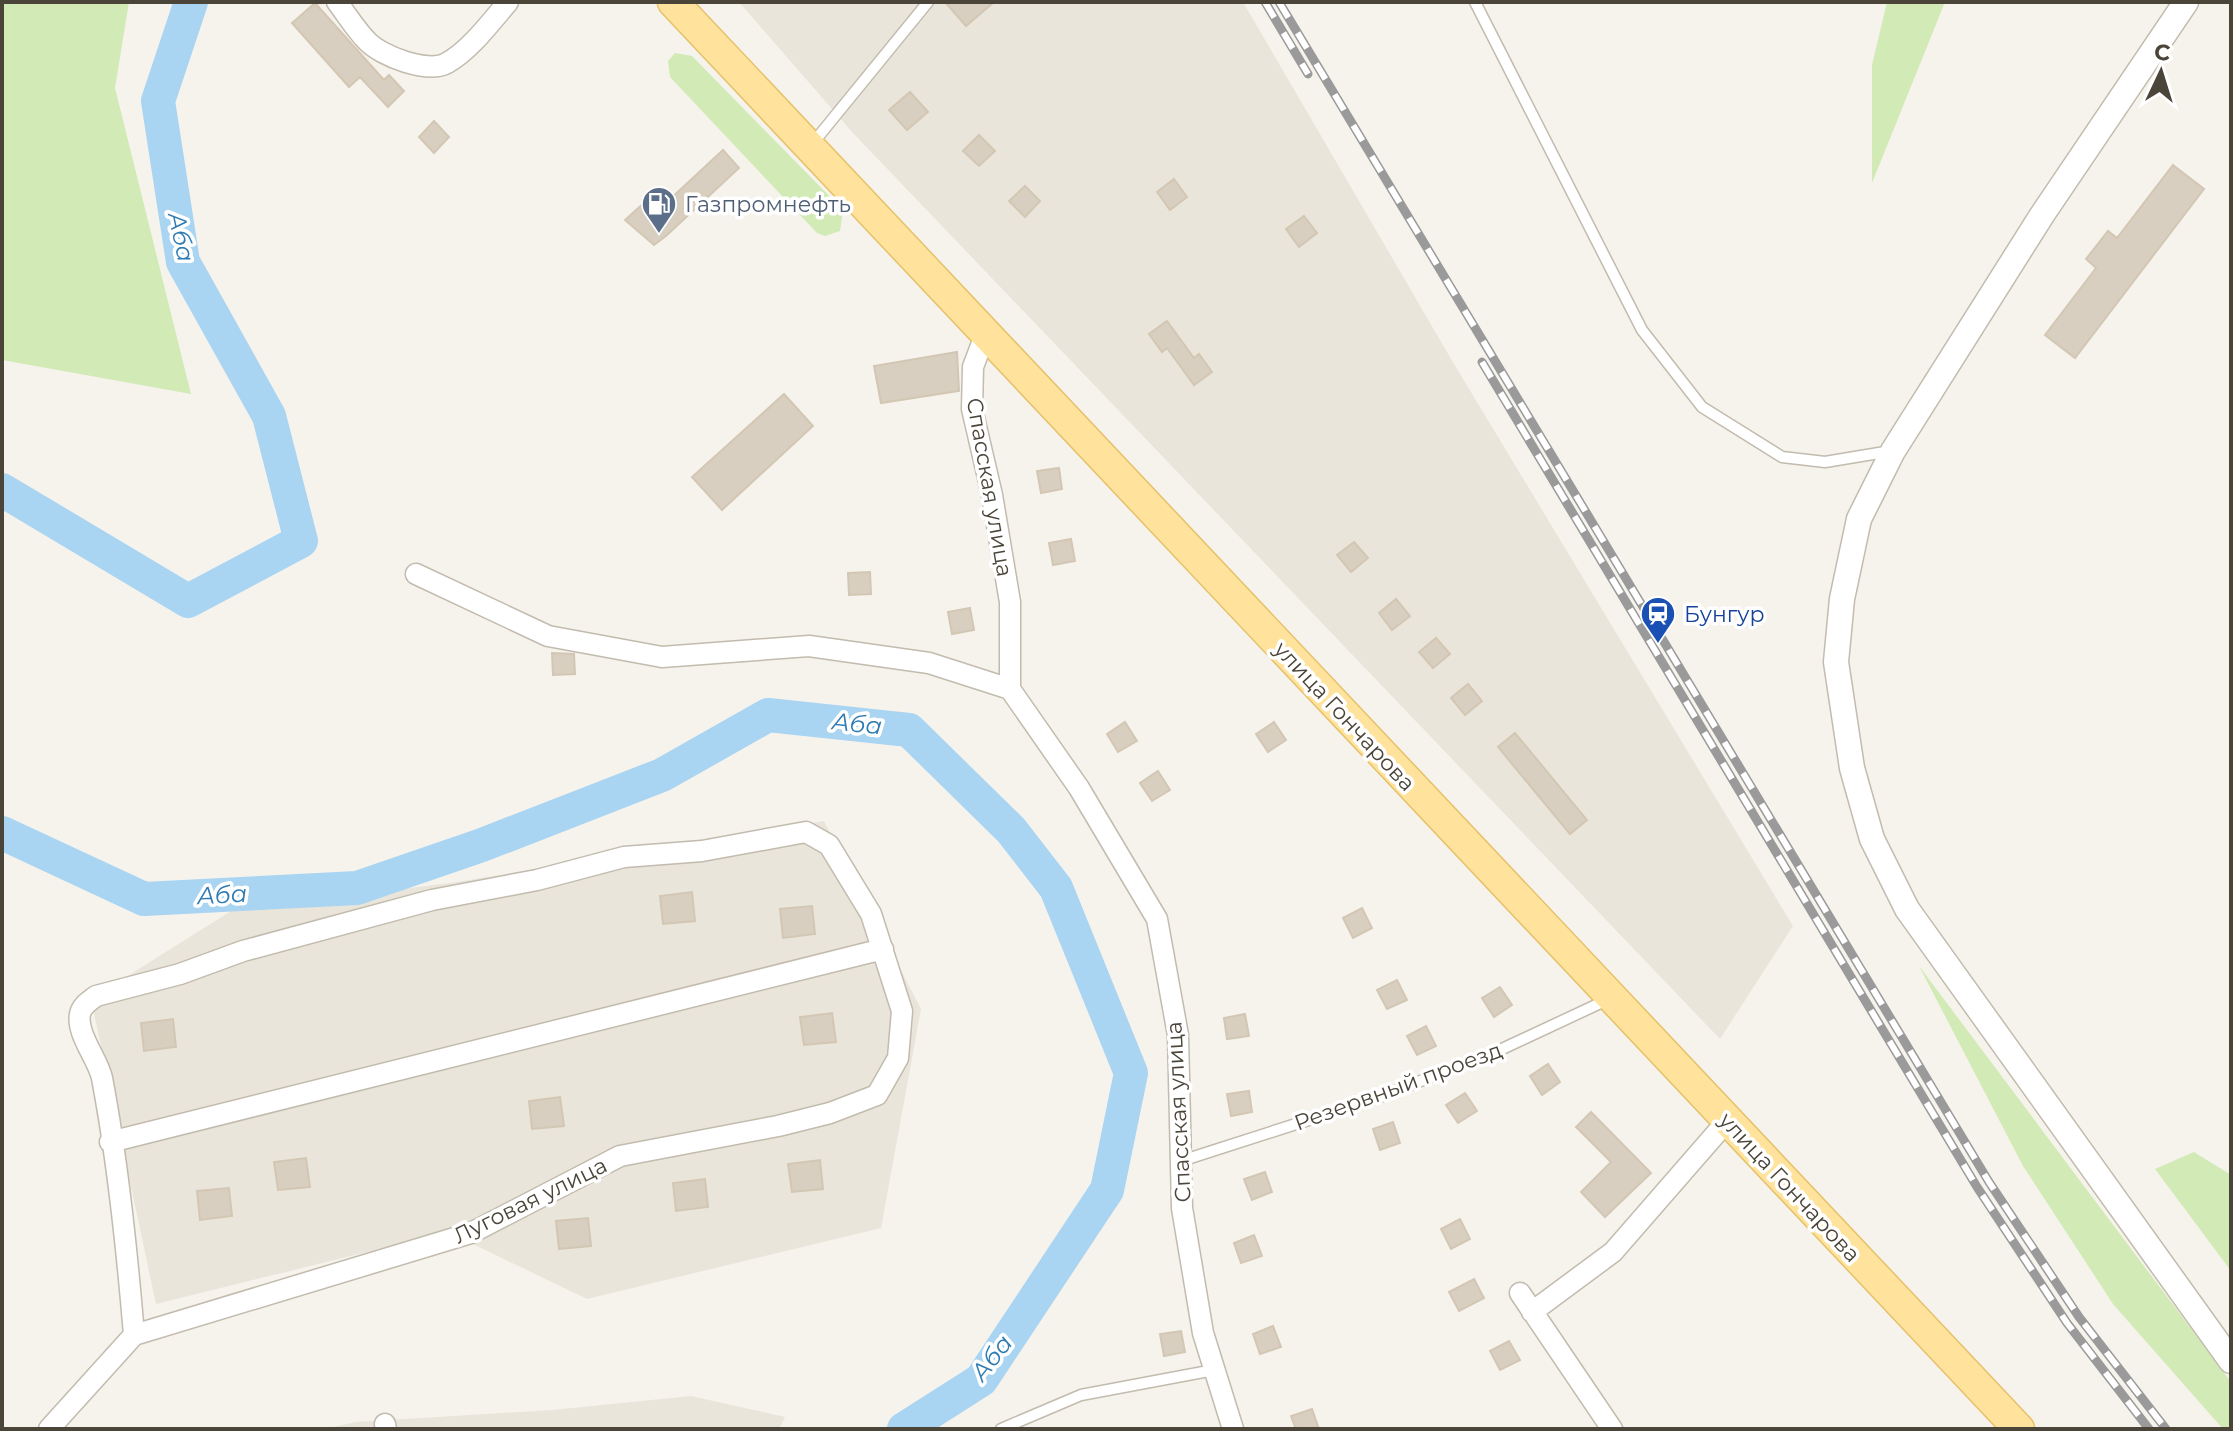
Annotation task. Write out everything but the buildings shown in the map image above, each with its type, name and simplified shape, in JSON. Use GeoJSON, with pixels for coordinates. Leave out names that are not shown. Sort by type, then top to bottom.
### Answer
{"type":"FeatureCollection","features":[{"type":"Feature","properties":{"kind":"main road","name":"улица Гончарова"},"geometry":{"type":"LineString","coordinates":[[673,2],[2019,1429]]}},
{"type":"Feature","properties":{"kind":"street"},"geometry":{"type":"LineString","coordinates":[[337,2],[368,43],[388,55],[430,66],[446,64],[489,25],[508,2]]}},
{"type":"Feature","properties":{"kind":"street"},"geometry":{"type":"LineString","coordinates":[[2186,2],[2042,215],[1893,451],[1859,519],[1842,599],[1836,662],[1852,768],[1872,839],[1907,909],[2231,1361]]}},
{"type":"Feature","properties":{"kind":"street","name":"Спасская улица"},"geometry":{"type":"LineString","coordinates":[[985,335],[973,367],[972,409],[992,495],[1010,602],[1010,689],[1079,788],[1157,919],[1178,1035],[1185,1224],[1203,1333],[1233,1429]]}},
{"type":"Feature","properties":{"kind":"street"},"geometry":{"type":"LineString","coordinates":[[416,574],[548,636],[662,657],[809,646],[929,663],[1010,689]]}},
{"type":"Feature","properties":{"kind":"street","name":"Луговая улица"},"geometry":{"type":"LineString","coordinates":[[806,832],[829,845],[871,914],[902,1011],[898,1058],[877,1095],[830,1113],[778,1126],[620,1156],[471,1233],[134,1335],[128,1255],[110,1142],[102,1075],[81,1024],[80,1014],[85,1004],[96,996],[180,974],[243,951],[432,900],[537,880],[624,857],[702,851],[806,832]]}},
{"type":"Feature","properties":{"kind":"street"},"geometry":{"type":"LineString","coordinates":[[110,1142],[883,949]]}},
{"type":"Feature","properties":{"kind":"street"},"geometry":{"type":"LineString","coordinates":[[1532,1312],[1613,1252],[1727,1121]]}},
{"type":"Feature","properties":{"kind":"street"},"geometry":{"type":"LineString","coordinates":[[1520,1293],[1612,1429]]}},
{"type":"Feature","properties":{"kind":"street"},"geometry":{"type":"LineString","coordinates":[[49,1429],[134,1335]]}},
{"type":"Feature","properties":{"kind":"lane"},"geometry":{"type":"LineString","coordinates":[[809,148],[928,2]]}},
{"type":"Feature","properties":{"kind":"lane"},"geometry":{"type":"LineString","coordinates":[[1475,2],[1642,330],[1702,407],[1782,457],[1825,462],[1893,451]]}},
{"type":"Feature","properties":{"kind":"lane","name":"Резервный проезд"},"geometry":{"type":"LineString","coordinates":[[1181,1161],[1380,1097],[1502,1049],[1611,998]]}},
{"type":"Feature","properties":{"kind":"lane"},"geometry":{"type":"LineString","coordinates":[[1001,1429],[1081,1395],[1214,1370]]}},
{"type":"Feature","properties":{"kind":"shaded area"},"geometry":{"type":"Polygon","coordinates":[[[739,2],[1243,2],[1454,364],[1793,926],[1720,1039],[852,132],[739,2]]]}},
{"type":"Feature","properties":{"kind":"shaded area"},"geometry":{"type":"Polygon","coordinates":[[[824,821],[921,1009],[881,1228],[587,1299],[448,1232],[156,1304],[91,999],[231,911],[457,882],[824,821]]]}},
{"type":"Feature","properties":{"kind":"shaded area"},"geometry":{"type":"Polygon","coordinates":[[[691,1396],[785,1417],[779,1429],[324,1429],[356,1422],[552,1410],[691,1396]]]}},
{"type":"Feature","properties":{"kind":"green space"},"geometry":{"type":"Polygon","coordinates":[[[2,2],[129,2],[115,88],[191,394],[2,360],[2,2]]]}},
{"type":"Feature","properties":{"kind":"green space"},"geometry":{"type":"Polygon","coordinates":[[[1887,2],[1945,2],[1872,183],[1872,65],[1887,2]]]}},
{"type":"Feature","properties":{"kind":"green space"},"geometry":{"type":"Polygon","coordinates":[[[675,53],[692,56],[843,210],[840,231],[825,236],[817,233],[670,77],[668,61],[675,53]]]}},
{"type":"Feature","properties":{"kind":"green space"},"geometry":{"type":"Polygon","coordinates":[[[1919,966],[2231,1382],[2231,1429],[2223,1429],[2113,1304],[2023,1166],[1919,966]]]}},
{"type":"Feature","properties":{"kind":"green space"},"geometry":{"type":"Polygon","coordinates":[[[2194,1152],[2231,1175],[2231,1271],[2155,1169],[2194,1152]]]}},
{"type":"Feature","properties":{"kind":"waterway","name":"Аба"},"geometry":{"type":"LineString","coordinates":[[2,490],[188,601],[301,541],[269,416],[183,262],[158,101],[191,2]]}},
{"type":"Feature","properties":{"kind":"waterway","name":"Аба"},"geometry":{"type":"LineString","coordinates":[[2,833],[144,899],[357,888],[482,845],[662,775],[768,715],[909,730],[1011,830],[1056,888],[1131,1073],[1107,1190],[981,1380],[904,1429]]}},
{"type":"Feature","properties":{"kind":"railway"},"geometry":{"type":"LineString","coordinates":[[1265,2],[1308,74]]}},
{"type":"Feature","properties":{"kind":"railway"},"geometry":{"type":"LineString","coordinates":[[1279,2],[1989,1182],[2079,1317],[2166,1429]]}},
{"type":"Feature","properties":{"kind":"railway"},"geometry":{"type":"LineString","coordinates":[[1482,362],[1977,1187],[2067,1323],[2149,1429]]}},
{"type":"Feature","properties":{"kind":"place","name":"Газпромнефть"},"geometry":{"type":"Point","coordinates":[659,235]}},
{"type":"Feature","properties":{"kind":"place","name":"Бунгур"},"geometry":{"type":"Point","coordinates":[1658,645]}}]}
